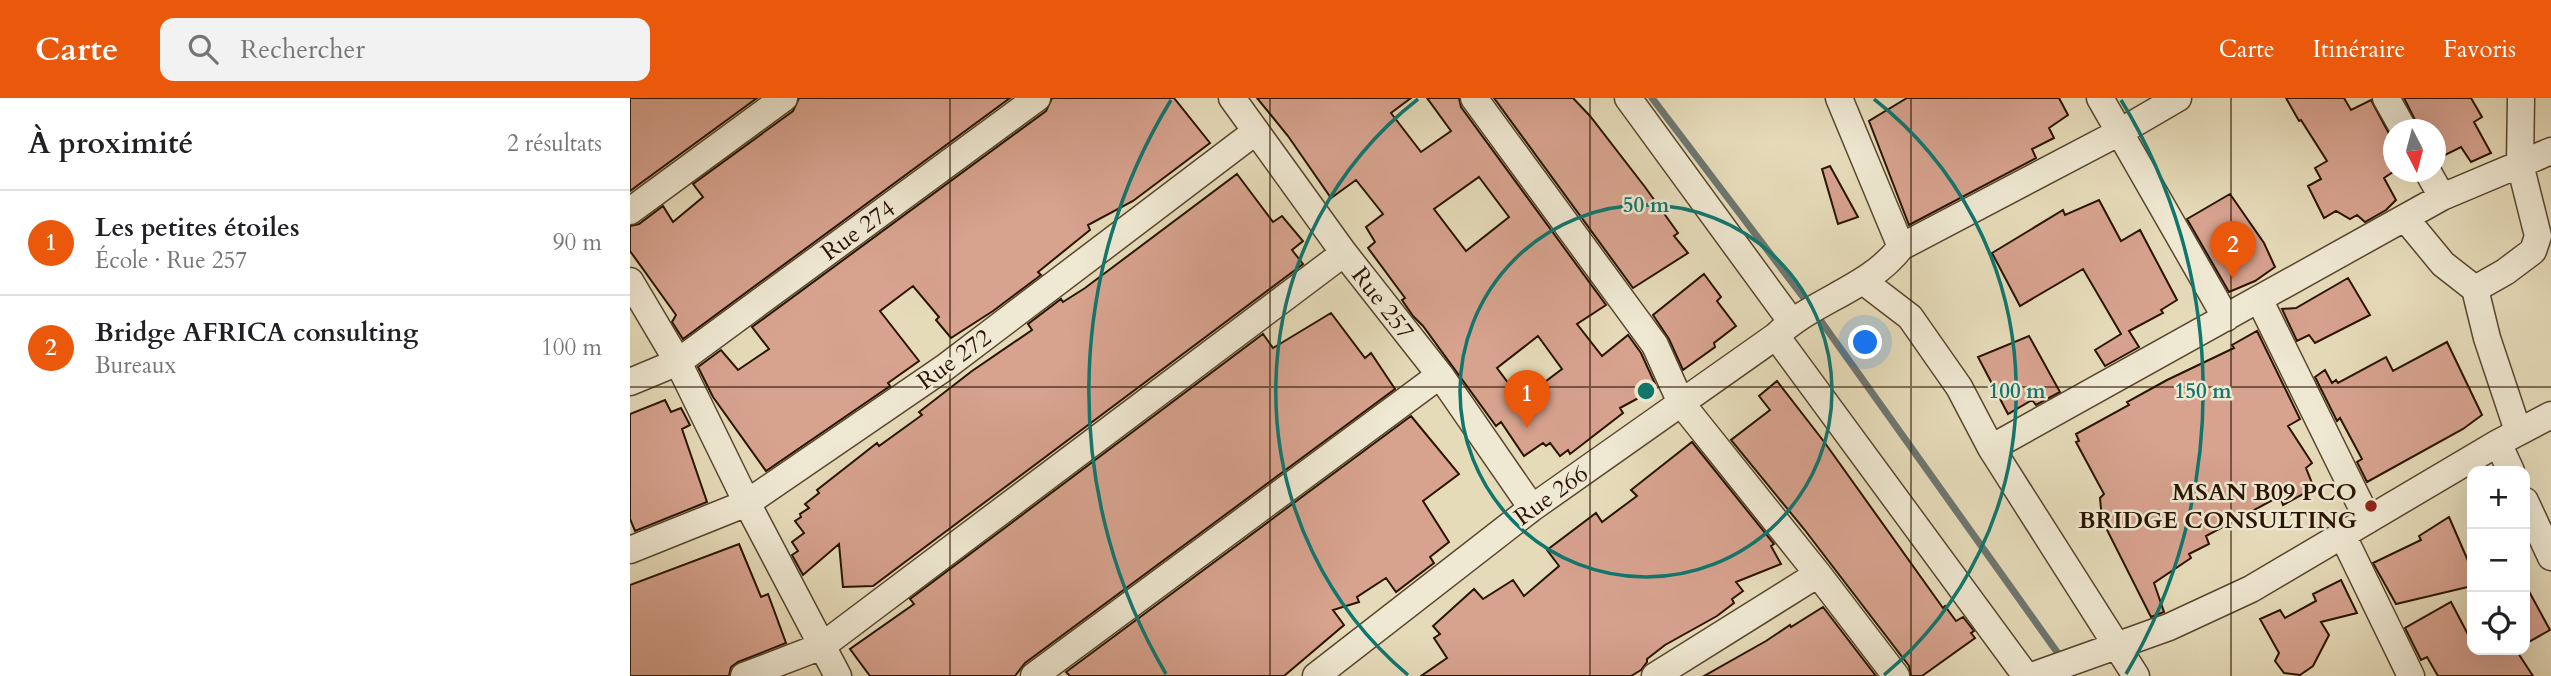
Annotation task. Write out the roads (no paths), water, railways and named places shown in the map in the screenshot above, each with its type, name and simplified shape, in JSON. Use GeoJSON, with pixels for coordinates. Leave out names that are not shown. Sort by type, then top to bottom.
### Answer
{"type":"FeatureCollection","features":[{"type":"Feature","properties":{"kind":"street"},"geometry":{"type":"LineString","coordinates":[[630,211],[784,98]]}},
{"type":"Feature","properties":{"kind":"street","name":"Rue 274"},"geometry":{"type":"LineString","coordinates":[[630,382],[678,362],[1037,98]]}},
{"type":"Feature","properties":{"kind":"street","name":"Rue 257"},"geometry":{"type":"LineString","coordinates":[[1232,98],[1344,253],[1440,375],[1532,508]]}},
{"type":"Feature","properties":{"kind":"street"},"geometry":{"type":"LineString","coordinates":[[1474,98],[1655,345],[1681,403],[1896,676]]}},
{"type":"Feature","properties":{"kind":"street"},"geometry":{"type":"LineString","coordinates":[[1628,98],[2026,676]]}},
{"type":"Feature","properties":{"kind":"street"},"geometry":{"type":"LineString","coordinates":[[1839,98],[1901,247]]}},
{"type":"Feature","properties":{"kind":"street"},"geometry":{"type":"LineString","coordinates":[[2100,98],[2226,318]]}},
{"type":"Feature","properties":{"kind":"street","name":"Rue 266"},"geometry":{"type":"LineString","coordinates":[[1316,676],[1532,508],[1784,328],[1863,281],[1891,260],[1901,247],[2118,133],[2178,98]]}},
{"type":"Feature","properties":{"kind":"street"},"geometry":{"type":"LineString","coordinates":[[2386,98],[2398,119]]}},
{"type":"Feature","properties":{"kind":"street"},"geometry":{"type":"LineString","coordinates":[[2475,289],[2505,272],[2533,251],[2538,236],[2520,164],[2521,98]]}},
{"type":"Feature","properties":{"kind":"street","name":"Rue 272"},"geometry":{"type":"LineString","coordinates":[[630,550],[747,503],[944,368],[1255,132]]}},
{"type":"Feature","properties":{"kind":"street"},"geometry":{"type":"LineString","coordinates":[[1991,448],[2442,197],[2551,151]]}},
{"type":"Feature","properties":{"kind":"street"},"geometry":{"type":"LineString","coordinates":[[2434,182],[2442,197]]}},
{"type":"Feature","properties":{"kind":"street"},"geometry":{"type":"LineString","coordinates":[[2405,218],[2443,264],[2475,289],[2508,437],[2511,466]]}},
{"type":"Feature","properties":{"kind":"street"},"geometry":{"type":"LineString","coordinates":[[744,676],[822,646],[1344,253]]}},
{"type":"Feature","properties":{"kind":"street"},"geometry":{"type":"LineString","coordinates":[[630,281],[678,362],[747,503],[838,676]]}},
{"type":"Feature","properties":{"kind":"street"},"geometry":{"type":"LineString","coordinates":[[1863,281],[1910,317],[1959,387],[1991,448],[2136,676]]}},
{"type":"Feature","properties":{"kind":"street"},"geometry":{"type":"LineString","coordinates":[[2259,299],[2368,520]]}},
{"type":"Feature","properties":{"kind":"street"},"geometry":{"type":"LineString","coordinates":[[1034,676],[1440,375]]}},
{"type":"Feature","properties":{"kind":"street"},"geometry":{"type":"LineString","coordinates":[[2032,676],[2169,627],[2251,589],[2508,437],[2551,415]]}},
{"type":"Feature","properties":{"kind":"street"},"geometry":{"type":"LineString","coordinates":[[2530,512],[2551,558]]}},
{"type":"Feature","properties":{"kind":"street"},"geometry":{"type":"LineString","coordinates":[[2342,534],[2411,676]]}},
{"type":"Feature","properties":{"kind":"street"},"geometry":{"type":"LineString","coordinates":[[1656,676],[1818,574]]}},
{"type":"Feature","properties":{"kind":"waterway"},"geometry":{"type":"LineString","coordinates":[[1652,98],[1813,310],[2062,659]]}},
{"type":"Feature","properties":{"kind":"place","name":"Bridge AFRICA consulting"},"geometry":{"type":"Point","coordinates":[2233,279]}},
{"type":"Feature","properties":{"kind":"place","name":"Les petites étoiles"},"geometry":{"type":"Point","coordinates":[1527,428]}},
{"type":"Feature","properties":{"kind":"place","name":"MSAN B09 PCO BRIDGE CONSULTING"},"geometry":{"type":"Point","coordinates":[2371,506]}}]}
